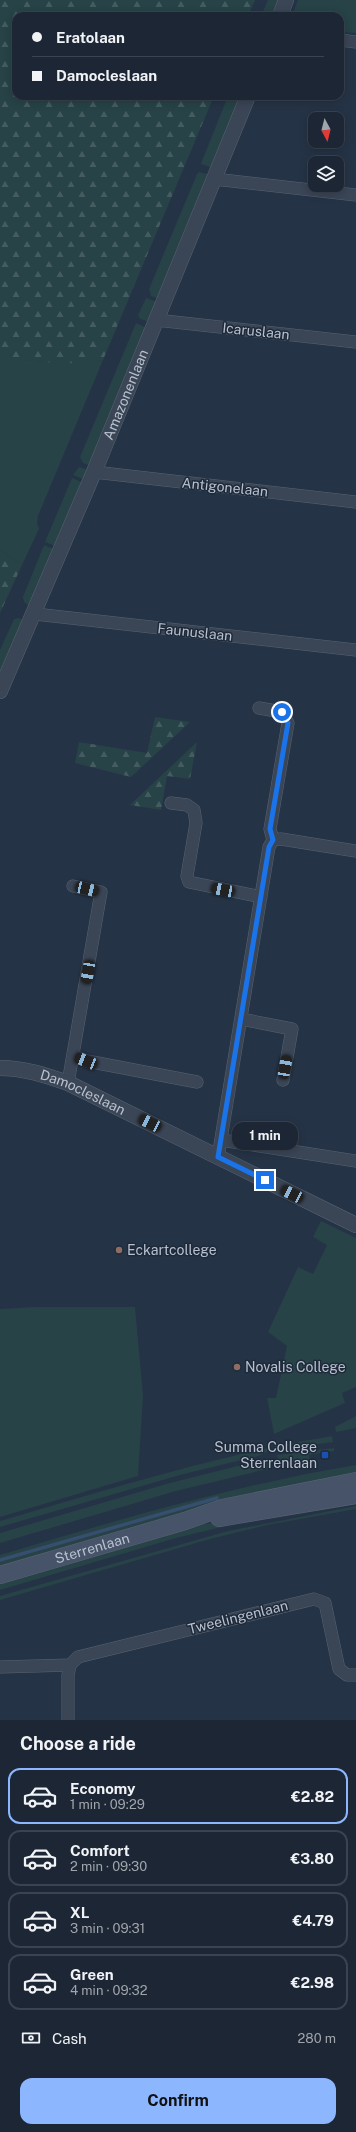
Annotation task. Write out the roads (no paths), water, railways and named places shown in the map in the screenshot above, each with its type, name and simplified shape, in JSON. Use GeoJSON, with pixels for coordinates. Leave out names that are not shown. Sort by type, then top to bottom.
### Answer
{"type":"FeatureCollection","features":[{"type":"Feature","properties":{"kind":"main road","name":"Sterrenlaan"},"geometry":{"type":"LineString","coordinates":[[0,1575],[185,1521],[222,1508],[356,1481]]}},
{"type":"Feature","properties":{"kind":"main road","name":"Sterrenlaan"},"geometry":{"type":"LineString","coordinates":[[185,1521],[258,1513],[356,1495]]}},
{"type":"Feature","properties":{"kind":"street"},"geometry":{"type":"LineString","coordinates":[[282,12],[286,0]]}},
{"type":"Feature","properties":{"kind":"street"},"geometry":{"type":"LineString","coordinates":[[344,40],[356,42]]}},
{"type":"Feature","properties":{"kind":"street","name":"Amazonenlaan"},"geometry":{"type":"LineString","coordinates":[[0,691],[94,472],[246,100]]}},
{"type":"Feature","properties":{"kind":"street"},"geometry":{"type":"LineString","coordinates":[[214,179],[356,195]]}},
{"type":"Feature","properties":{"kind":"street","name":"Icaruslaan"},"geometry":{"type":"LineString","coordinates":[[156,320],[356,342]]}},
{"type":"Feature","properties":{"kind":"street","name":"Antigonelaan"},"geometry":{"type":"LineString","coordinates":[[94,472],[356,502]]}},
{"type":"Feature","properties":{"kind":"street","name":"Faunuslaan"},"geometry":{"type":"LineString","coordinates":[[34,614],[356,650]]}},
{"type":"Feature","properties":{"kind":"street"},"geometry":{"type":"LineString","coordinates":[[218,1157],[269,847],[273,840],[270,829],[288,723],[282,712],[258,708]]}},
{"type":"Feature","properties":{"kind":"street"},"geometry":{"type":"LineString","coordinates":[[171,803],[187,805],[194,810],[196,823],[187,876],[189,882],[261,897]]}},
{"type":"Feature","properties":{"kind":"street"},"geometry":{"type":"LineString","coordinates":[[273,840],[281,839],[356,852]]}},
{"type":"Feature","properties":{"kind":"street"},"geometry":{"type":"LineString","coordinates":[[68,1083],[74,1056],[101,892],[73,886]]}},
{"type":"Feature","properties":{"kind":"street"},"geometry":{"type":"LineString","coordinates":[[241,1019],[292,1029],[283,1080]]}},
{"type":"Feature","properties":{"kind":"street"},"geometry":{"type":"LineString","coordinates":[[74,1056],[86,1061],[197,1082]]}},
{"type":"Feature","properties":{"kind":"street","name":"Damocleslaan"},"geometry":{"type":"LineString","coordinates":[[0,1068],[18,1068],[40,1073],[68,1083],[356,1225]]}},
{"type":"Feature","properties":{"kind":"street"},"geometry":{"type":"LineString","coordinates":[[221,1140],[356,1161]]}},
{"type":"Feature","properties":{"kind":"street","name":"Tweelingenlaan"},"geometry":{"type":"LineString","coordinates":[[70,1665],[78,1657],[314,1598],[325,1603],[339,1669],[347,1675],[356,1675]]}},
{"type":"Feature","properties":{"kind":"street"},"geometry":{"type":"LineString","coordinates":[[0,1666],[70,1665],[68,1720]]}},
{"type":"Feature","properties":{"kind":"waterway"},"geometry":{"type":"LineString","coordinates":[[0,1560],[217,1498]]}},
{"type":"Feature","properties":{"kind":"place","name":"Eckartcollege"},"geometry":{"type":"Point","coordinates":[119,1250]}},
{"type":"Feature","properties":{"kind":"place","name":"Novalis College"},"geometry":{"type":"Point","coordinates":[237,1367]}},
{"type":"Feature","properties":{"kind":"place","name":"Summa College Sterrenlaan"},"geometry":{"type":"Point","coordinates":[325,1455]}}]}
